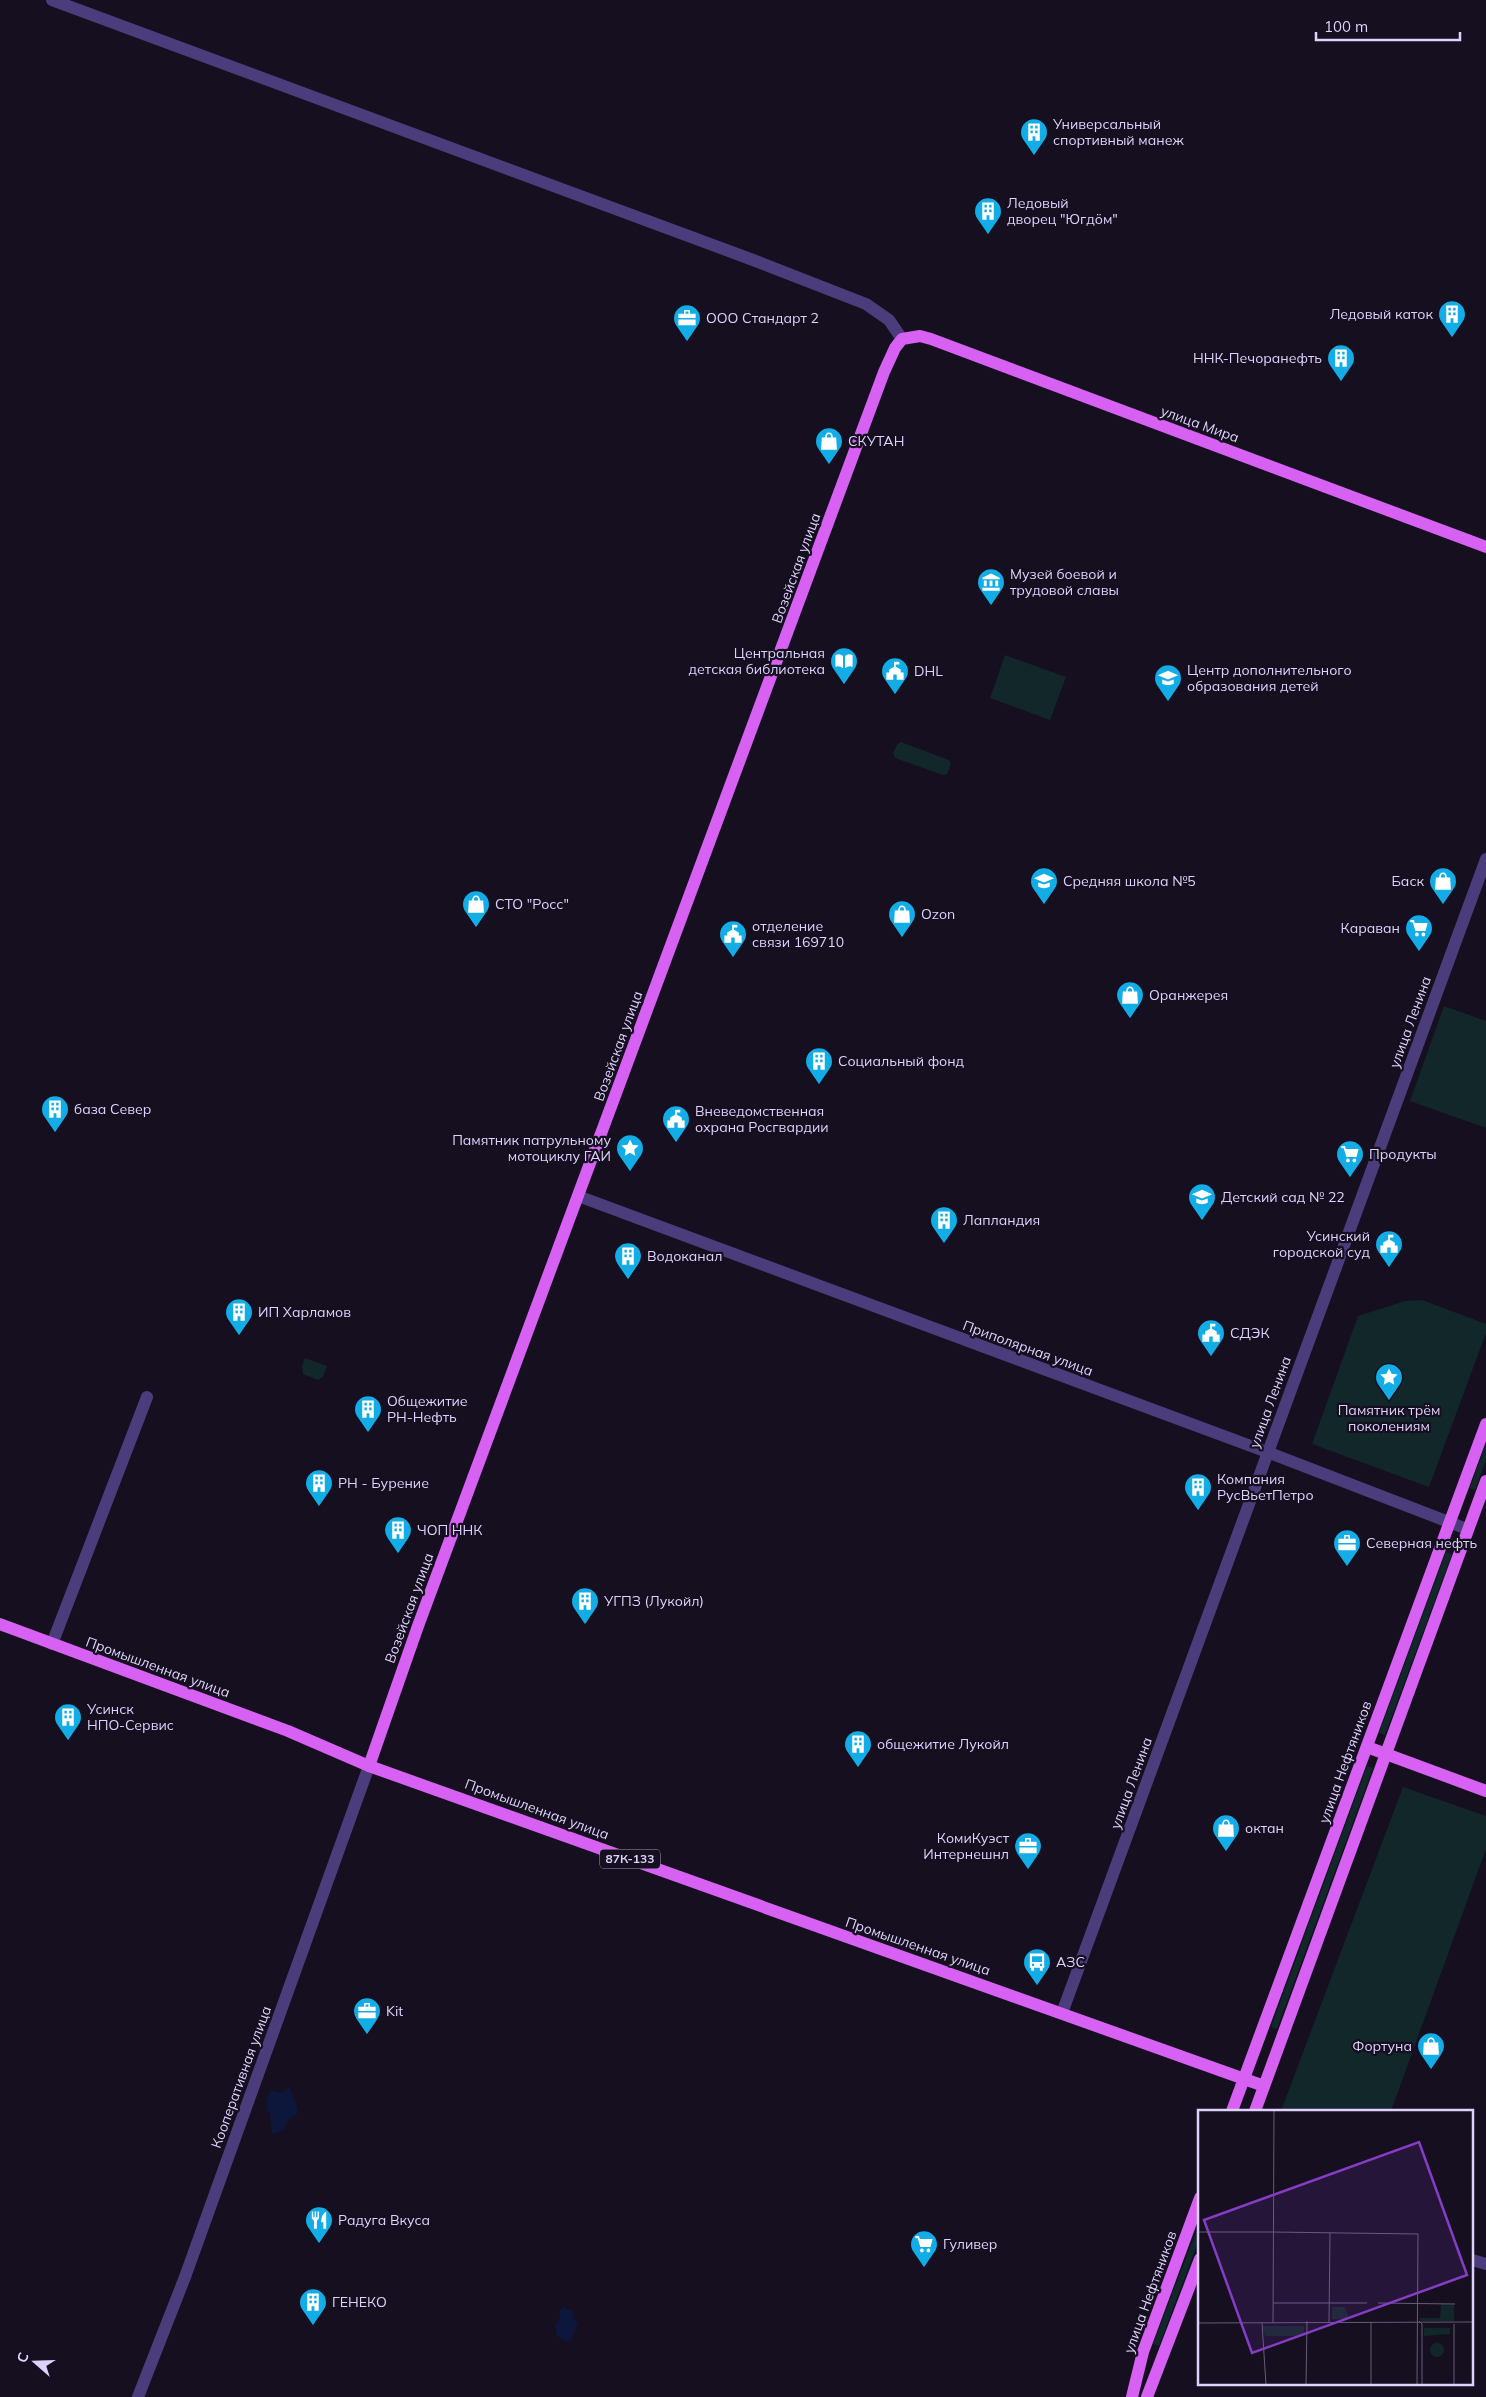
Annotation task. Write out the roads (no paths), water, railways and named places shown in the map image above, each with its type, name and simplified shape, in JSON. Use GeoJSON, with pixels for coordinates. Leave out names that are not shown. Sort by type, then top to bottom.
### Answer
{"type":"FeatureCollection","features":[{"type":"Feature","properties":{"kind":"main road","name":"улица Мира"},"geometry":{"type":"LineString","coordinates":[[902,339],[920,336],[931,339],[1486,547]]}},
{"type":"Feature","properties":{"kind":"main road","name":"Возейская улица"},"geometry":{"type":"LineString","coordinates":[[368,1766],[421,1617],[884,372],[894,348],[902,339]]}},
{"type":"Feature","properties":{"kind":"main road","name":"улица Нефтяников"},"geometry":{"type":"LineString","coordinates":[[1232,2110],[1486,1424]]}},
{"type":"Feature","properties":{"kind":"main road"},"geometry":{"type":"LineString","coordinates":[[1254,2110],[1486,1481]]}},
{"type":"Feature","properties":{"kind":"main road","name":"Промышленная улица"},"geometry":{"type":"LineString","coordinates":[[0,1624],[288,1731],[368,1766],[1264,2086]]}},
{"type":"Feature","properties":{"kind":"main road"},"geometry":{"type":"LineString","coordinates":[[1366,1747],[1486,1791]]}},
{"type":"Feature","properties":{"kind":"main road","name":"улица Нефтяников"},"geometry":{"type":"LineString","coordinates":[[1132,2397],[1143,2352],[1198,2203]]}},
{"type":"Feature","properties":{"kind":"main road"},"geometry":{"type":"LineString","coordinates":[[1147,2397],[1198,2264]]}},
{"type":"Feature","properties":{"kind":"street"},"geometry":{"type":"LineString","coordinates":[[52,0],[743,256],[858,301],[881,312],[902,339]]}},
{"type":"Feature","properties":{"kind":"street","name":"улица Ленина"},"geometry":{"type":"LineString","coordinates":[[1062,2013],[1486,859]]}},
{"type":"Feature","properties":{"kind":"street","name":"Приполярная улица"},"geometry":{"type":"LineString","coordinates":[[578,1196],[1267,1452],[1467,1529]]}},
{"type":"Feature","properties":{"kind":"street"},"geometry":{"type":"LineString","coordinates":[[52,1644],[146,1397]]}},
{"type":"Feature","properties":{"kind":"street","name":"Кооперативная улица"},"geometry":{"type":"LineString","coordinates":[[138,2397],[185,2277],[368,1766]]}},
{"type":"Feature","properties":{"kind":"water"},"geometry":{"type":"Polygon","coordinates":[[[290,2087],[298,2110],[296,2115],[289,2119],[283,2131],[272,2134],[270,2113],[266,2111],[267,2096],[272,2090],[281,2093],[290,2087]]]}},
{"type":"Feature","properties":{"kind":"water"},"geometry":{"type":"Polygon","coordinates":[[[563,2307],[573,2312],[573,2318],[578,2323],[571,2341],[564,2341],[557,2336],[555,2325],[560,2319],[559,2312],[563,2307]]]}},
{"type":"Feature","properties":{"kind":"place","name":"Универсальный спортивный манеж"},"geometry":{"type":"Point","coordinates":[1034,156]}},
{"type":"Feature","properties":{"kind":"place","name":"Ледовый дворец \"Югдӧм\""},"geometry":{"type":"Point","coordinates":[988,235]}},
{"type":"Feature","properties":{"kind":"place","name":"Ледовый каток"},"geometry":{"type":"Point","coordinates":[1452,338]}},
{"type":"Feature","properties":{"kind":"place","name":"ООО Стандарт 2"},"geometry":{"type":"Point","coordinates":[687,342]}},
{"type":"Feature","properties":{"kind":"place","name":"ННК-Печоранефть"},"geometry":{"type":"Point","coordinates":[1341,382]}},
{"type":"Feature","properties":{"kind":"place","name":"СКУТАН"},"geometry":{"type":"Point","coordinates":[829,465]}},
{"type":"Feature","properties":{"kind":"place","name":"Музей боевой и трудовой славы"},"geometry":{"type":"Point","coordinates":[991,606]}},
{"type":"Feature","properties":{"kind":"place","name":"Центральная детская библиотека"},"geometry":{"type":"Point","coordinates":[844,685]}},
{"type":"Feature","properties":{"kind":"place","name":"DHL"},"geometry":{"type":"Point","coordinates":[895,695]}},
{"type":"Feature","properties":{"kind":"place","name":"Центр дополнительного образования детей"},"geometry":{"type":"Point","coordinates":[1168,702]}},
{"type":"Feature","properties":{"kind":"place","name":"Средняя школа №5"},"geometry":{"type":"Point","coordinates":[1044,905]}},
{"type":"Feature","properties":{"kind":"place","name":"Баск"},"geometry":{"type":"Point","coordinates":[1443,905]}},
{"type":"Feature","properties":{"kind":"place","name":"СТО \"Росс\""},"geometry":{"type":"Point","coordinates":[476,928]}},
{"type":"Feature","properties":{"kind":"place","name":"Ozon"},"geometry":{"type":"Point","coordinates":[902,938]}},
{"type":"Feature","properties":{"kind":"place","name":"Караван"},"geometry":{"type":"Point","coordinates":[1419,952]}},
{"type":"Feature","properties":{"kind":"place","name":"отделение связи 169710"},"geometry":{"type":"Point","coordinates":[733,958]}},
{"type":"Feature","properties":{"kind":"place","name":"Оранжерея"},"geometry":{"type":"Point","coordinates":[1130,1019]}},
{"type":"Feature","properties":{"kind":"place","name":"Социальный фонд"},"geometry":{"type":"Point","coordinates":[819,1085]}},
{"type":"Feature","properties":{"kind":"place","name":"база Север"},"geometry":{"type":"Point","coordinates":[55,1133]}},
{"type":"Feature","properties":{"kind":"place","name":"Вневедомственная охрана Росгвардии"},"geometry":{"type":"Point","coordinates":[676,1143]}},
{"type":"Feature","properties":{"kind":"place","name":"Памятник патрульному мотоциклу ГАИ"},"geometry":{"type":"Point","coordinates":[630,1172]}},
{"type":"Feature","properties":{"kind":"place","name":"Продукты"},"geometry":{"type":"Point","coordinates":[1350,1178]}},
{"type":"Feature","properties":{"kind":"place","name":"Детский сад № 22"},"geometry":{"type":"Point","coordinates":[1202,1221]}},
{"type":"Feature","properties":{"kind":"place","name":"Лапландия"},"geometry":{"type":"Point","coordinates":[944,1244]}},
{"type":"Feature","properties":{"kind":"place","name":"Усинский городской суд"},"geometry":{"type":"Point","coordinates":[1389,1268]}},
{"type":"Feature","properties":{"kind":"place","name":"Водоканал"},"geometry":{"type":"Point","coordinates":[628,1280]}},
{"type":"Feature","properties":{"kind":"place","name":"ИП Харламов"},"geometry":{"type":"Point","coordinates":[239,1336]}},
{"type":"Feature","properties":{"kind":"place","name":"СДЭК"},"geometry":{"type":"Point","coordinates":[1211,1357]}},
{"type":"Feature","properties":{"kind":"place","name":"Памятник трём поколениям"},"geometry":{"type":"Point","coordinates":[1389,1401]}},
{"type":"Feature","properties":{"kind":"place","name":"Общежитие РН-Нефть"},"geometry":{"type":"Point","coordinates":[368,1433]}},
{"type":"Feature","properties":{"kind":"place","name":"РН - Бурение"},"geometry":{"type":"Point","coordinates":[319,1507]}},
{"type":"Feature","properties":{"kind":"place","name":"Компания РусВьетПетро"},"geometry":{"type":"Point","coordinates":[1198,1511]}},
{"type":"Feature","properties":{"kind":"place","name":"ЧОП ННК"},"geometry":{"type":"Point","coordinates":[398,1554]}},
{"type":"Feature","properties":{"kind":"place","name":"Северная нефть"},"geometry":{"type":"Point","coordinates":[1347,1567]}},
{"type":"Feature","properties":{"kind":"place","name":"УГПЗ (Лукойл)"},"geometry":{"type":"Point","coordinates":[585,1625]}},
{"type":"Feature","properties":{"kind":"place","name":"Усинск НПО-Сервис"},"geometry":{"type":"Point","coordinates":[68,1741]}},
{"type":"Feature","properties":{"kind":"place","name":"общежитие Лукойл"},"geometry":{"type":"Point","coordinates":[858,1768]}},
{"type":"Feature","properties":{"kind":"place","name":"октан"},"geometry":{"type":"Point","coordinates":[1226,1852]}},
{"type":"Feature","properties":{"kind":"place","name":"КомиКуэст Интернешнл"},"geometry":{"type":"Point","coordinates":[1028,1870]}},
{"type":"Feature","properties":{"kind":"place","name":"АЗС"},"geometry":{"type":"Point","coordinates":[1037,1986]}},
{"type":"Feature","properties":{"kind":"place","name":"Kit"},"geometry":{"type":"Point","coordinates":[367,2035]}},
{"type":"Feature","properties":{"kind":"place","name":"Фортуна"},"geometry":{"type":"Point","coordinates":[1431,2070]}},
{"type":"Feature","properties":{"kind":"place","name":"Радуга Вкуса"},"geometry":{"type":"Point","coordinates":[319,2244]}},
{"type":"Feature","properties":{"kind":"place","name":"Гуливер"},"geometry":{"type":"Point","coordinates":[924,2268]}},
{"type":"Feature","properties":{"kind":"place","name":"ГЕНЕКО"},"geometry":{"type":"Point","coordinates":[313,2326]}}]}
